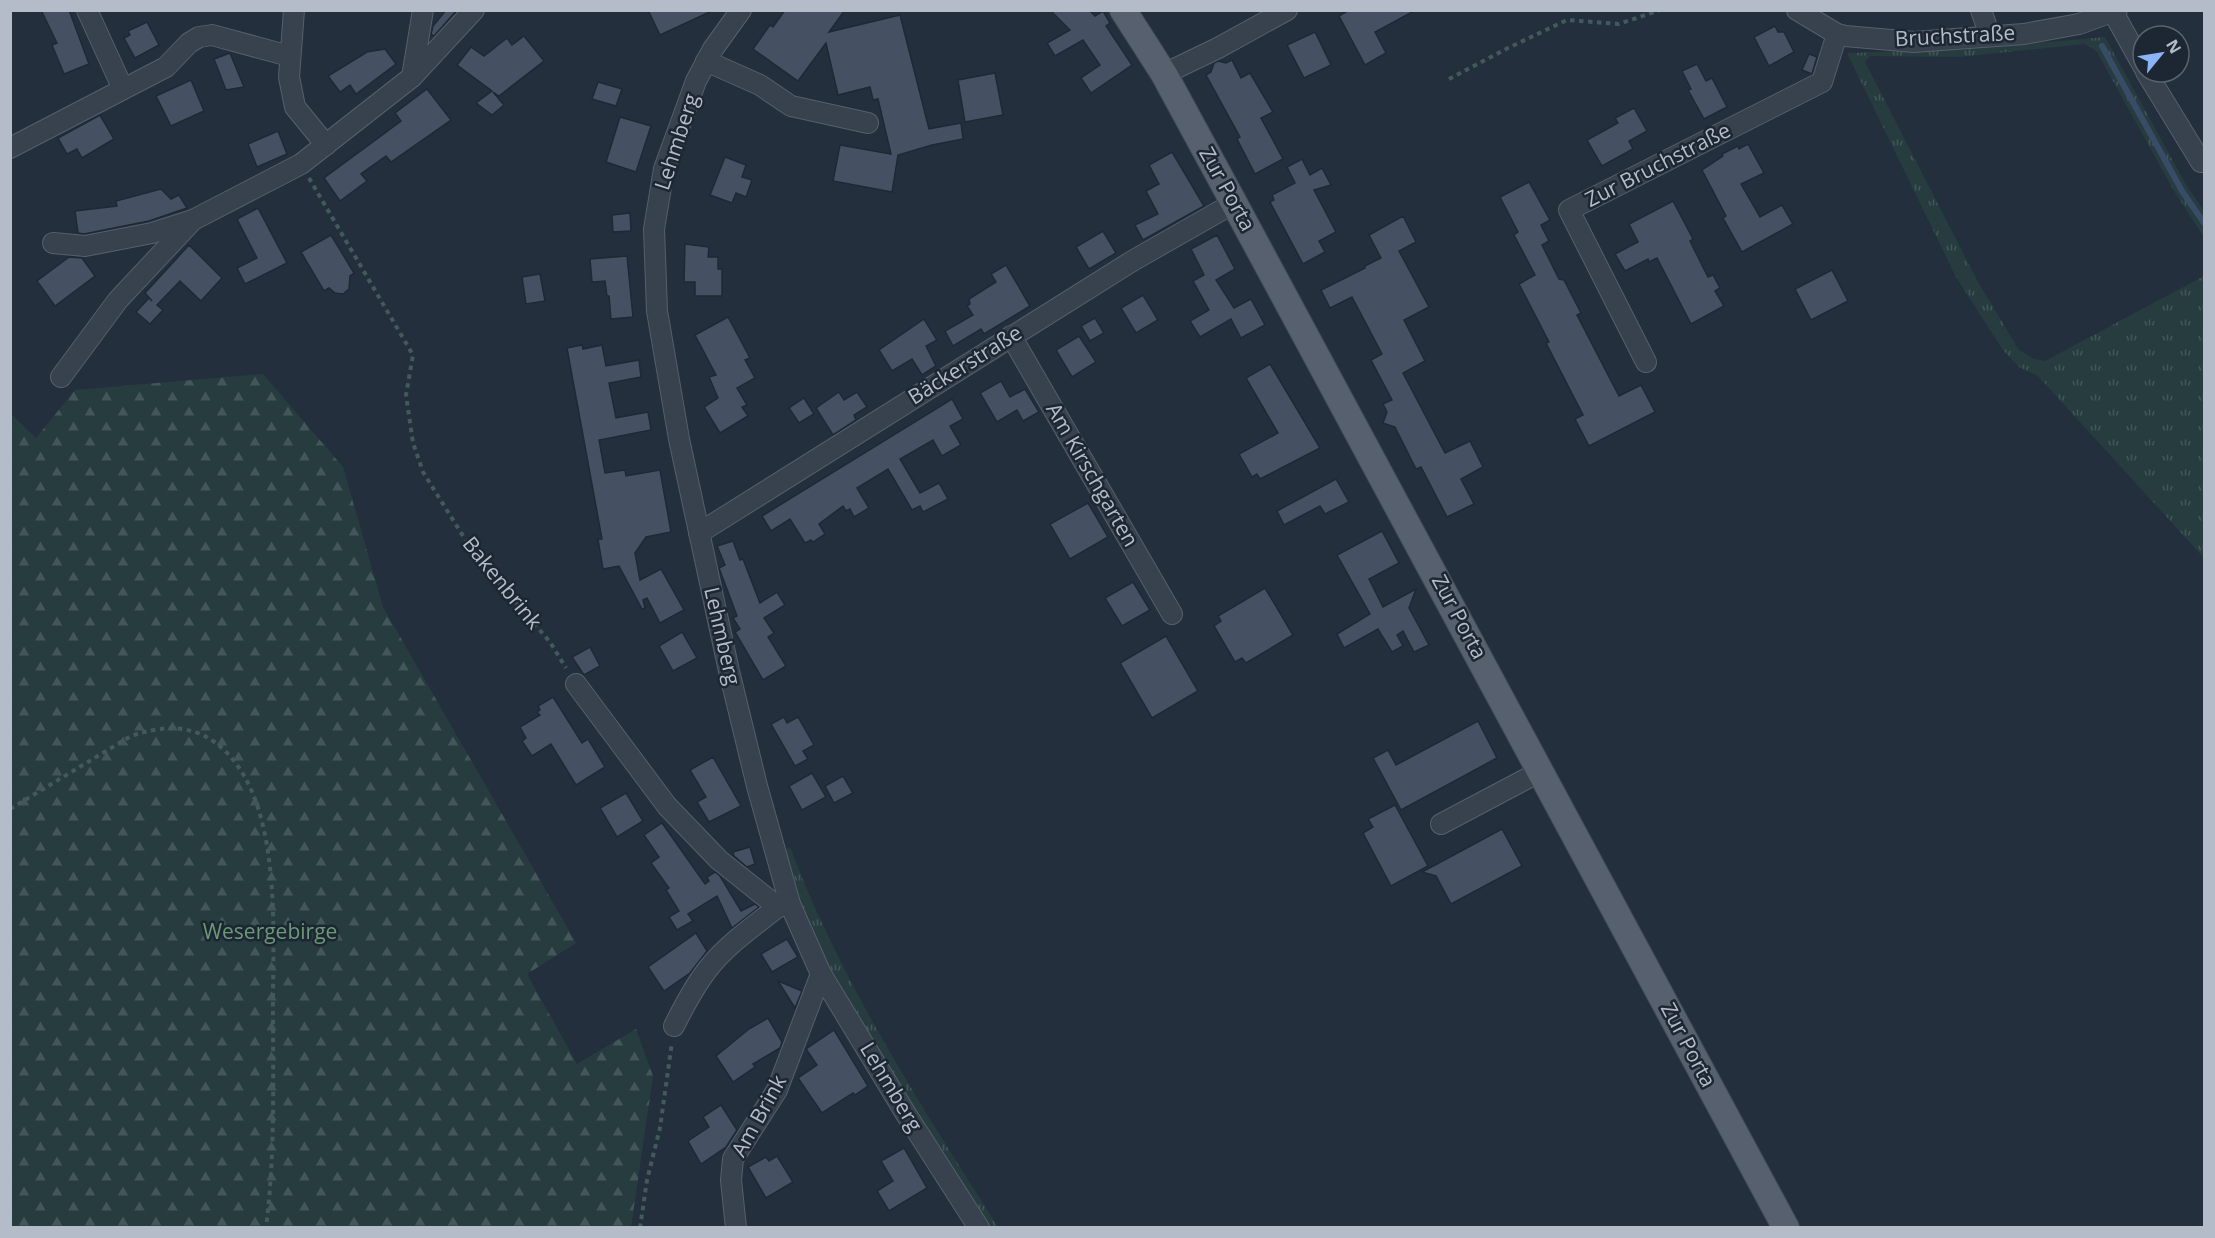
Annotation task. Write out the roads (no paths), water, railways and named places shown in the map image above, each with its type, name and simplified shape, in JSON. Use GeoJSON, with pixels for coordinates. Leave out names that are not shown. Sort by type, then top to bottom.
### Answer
{"type":"FeatureCollection","features":[{"type":"Feature","properties":{"kind":"main road","name":"Zur Porta"},"geometry":{"type":"LineString","coordinates":[[1123,10],[1164,74],[1786,1227]]}},
{"type":"Feature","properties":{"kind":"street"},"geometry":{"type":"LineString","coordinates":[[87,10],[123,89]]}},
{"type":"Feature","properties":{"kind":"street"},"geometry":{"type":"LineString","coordinates":[[294,10],[289,77],[295,107],[326,145]]}},
{"type":"Feature","properties":{"kind":"street"},"geometry":{"type":"LineString","coordinates":[[412,77],[423,10]]}},
{"type":"Feature","properties":{"kind":"street"},"geometry":{"type":"LineString","coordinates":[[52,243],[85,246],[152,232],[193,220],[301,164],[412,77],[474,10]]}},
{"type":"Feature","properties":{"kind":"street","name":"Lehmberg"},"geometry":{"type":"LineString","coordinates":[[741,10],[713,49],[696,81],[664,169],[654,229],[657,311],[699,533],[784,905],[821,974],[906,1114],[979,1227]]}},
{"type":"Feature","properties":{"kind":"street"},"geometry":{"type":"LineString","coordinates":[[1164,74],[1218,48],[1287,10]]}},
{"type":"Feature","properties":{"kind":"street","name":"Bruchstraße"},"geometry":{"type":"LineString","coordinates":[[1797,10],[1837,34],[1914,42],[2024,34],[2079,24],[2115,11]]}},
{"type":"Feature","properties":{"kind":"street"},"geometry":{"type":"LineString","coordinates":[[1981,10],[1990,36]]}},
{"type":"Feature","properties":{"kind":"street"},"geometry":{"type":"LineString","coordinates":[[2115,11],[2131,42]]}},
{"type":"Feature","properties":{"kind":"street","name":"Zur Bruchstraße"},"geometry":{"type":"LineString","coordinates":[[1646,362],[1569,210],[1822,82],[1837,34]]}},
{"type":"Feature","properties":{"kind":"street"},"geometry":{"type":"LineString","coordinates":[[10,147],[166,67],[189,43],[199,37],[212,35],[290,56]]}},
{"type":"Feature","properties":{"kind":"street"},"geometry":{"type":"LineString","coordinates":[[706,61],[760,85],[791,106],[868,123]]}},
{"type":"Feature","properties":{"kind":"street"},"geometry":{"type":"LineString","coordinates":[[2153,84],[2201,162]]}},
{"type":"Feature","properties":{"kind":"street","name":"Bäckerstraße"},"geometry":{"type":"LineString","coordinates":[[699,533],[1134,260],[1234,203]]}},
{"type":"Feature","properties":{"kind":"street"},"geometry":{"type":"LineString","coordinates":[[61,377],[118,300],[193,220]]}},
{"type":"Feature","properties":{"kind":"street","name":"Am Kirschgarten"},"geometry":{"type":"LineString","coordinates":[[1011,336],[1172,614]]}},
{"type":"Feature","properties":{"kind":"street"},"geometry":{"type":"LineString","coordinates":[[576,684],[667,807],[719,860],[784,905],[729,946],[708,968],[689,996],[674,1026]]}},
{"type":"Feature","properties":{"kind":"street"},"geometry":{"type":"LineString","coordinates":[[1441,824],[1541,771]]}},
{"type":"Feature","properties":{"kind":"street","name":"Am Brink"},"geometry":{"type":"LineString","coordinates":[[736,1227],[731,1180],[733,1159],[777,1090],[821,974]]}},
{"type":"Feature","properties":{"kind":"waterway"},"geometry":{"type":"LineString","coordinates":[[2102,46],[2182,191],[2204,223]]}},
{"type":"Feature","properties":{"kind":"park label","name":"Wesergebirge"},"geometry":{"type":"Point","coordinates":[270,932]}}]}
